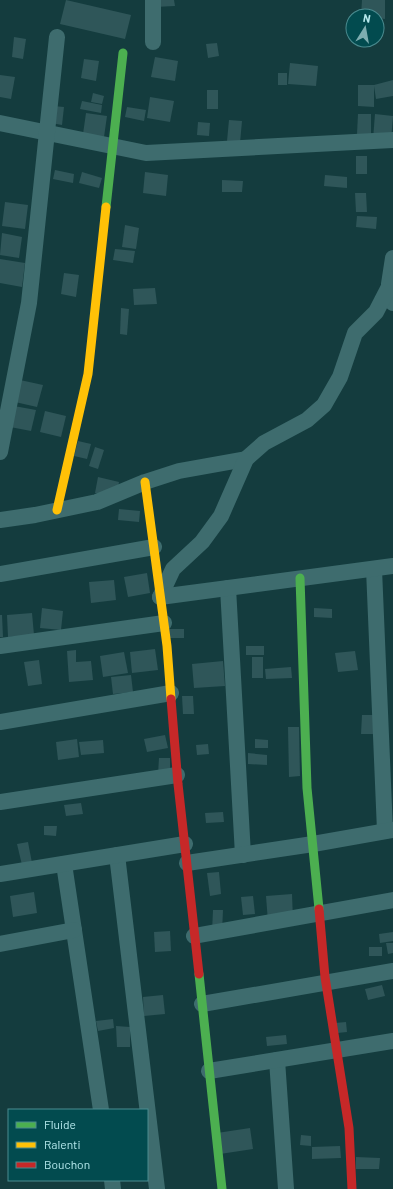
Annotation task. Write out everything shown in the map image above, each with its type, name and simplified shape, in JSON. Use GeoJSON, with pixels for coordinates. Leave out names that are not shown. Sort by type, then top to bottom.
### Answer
{"type":"FeatureCollection","features":[{"type":"Feature","properties":{"kind":"street"},"geometry":{"type":"LineString","coordinates":[[153,0],[153,42]]}},
{"type":"Feature","properties":{"kind":"street"},"geometry":{"type":"LineString","coordinates":[[0,452],[29,303],[57,37]]}},
{"type":"Feature","properties":{"kind":"street"},"geometry":{"type":"LineString","coordinates":[[57,510],[88,374],[123,53]]}},
{"type":"Feature","properties":{"kind":"street"},"geometry":{"type":"LineString","coordinates":[[0,123],[146,153],[393,140]]}},
{"type":"Feature","properties":{"kind":"street"},"geometry":{"type":"LineString","coordinates":[[393,258],[391,282],[393,303]]}},
{"type":"Feature","properties":{"kind":"street"},"geometry":{"type":"LineString","coordinates":[[160,597],[173,569],[202,542],[221,516],[246,459],[264,443],[307,420],[324,404],[340,377],[356,333],[376,312],[391,282]]}},
{"type":"Feature","properties":{"kind":"street"},"geometry":{"type":"LineString","coordinates":[[0,520],[97,502],[145,482],[179,471],[246,459]]}},
{"type":"Feature","properties":{"kind":"street"},"geometry":{"type":"LineString","coordinates":[[145,482],[164,623],[177,775],[222,1189]]}},
{"type":"Feature","properties":{"kind":"street"},"geometry":{"type":"LineString","coordinates":[[0,574],[154,547]]}},
{"type":"Feature","properties":{"kind":"street"},"geometry":{"type":"LineString","coordinates":[[160,597],[393,566]]}},
{"type":"Feature","properties":{"kind":"street"},"geometry":{"type":"LineString","coordinates":[[187,863],[313,844],[389,830],[374,569]]}},
{"type":"Feature","properties":{"kind":"street"},"geometry":{"type":"LineString","coordinates":[[300,578],[308,788],[326,982],[349,1128],[352,1189]]}},
{"type":"Feature","properties":{"kind":"street"},"geometry":{"type":"LineString","coordinates":[[228,588],[243,855]]}},
{"type":"Feature","properties":{"kind":"street"},"geometry":{"type":"LineString","coordinates":[[0,646],[164,623]]}},
{"type":"Feature","properties":{"kind":"street"},"geometry":{"type":"LineString","coordinates":[[0,722],[170,693]]}},
{"type":"Feature","properties":{"kind":"street"},"geometry":{"type":"LineString","coordinates":[[0,802],[177,775]]}},
{"type":"Feature","properties":{"kind":"street"},"geometry":{"type":"LineString","coordinates":[[0,874],[185,844]]}},
{"type":"Feature","properties":{"kind":"street"},"geometry":{"type":"LineString","coordinates":[[117,855],[147,1109]]}},
{"type":"Feature","properties":{"kind":"street"},"geometry":{"type":"LineString","coordinates":[[64,864],[101,1109]]}},
{"type":"Feature","properties":{"kind":"street"},"geometry":{"type":"LineString","coordinates":[[194,936],[393,900]]}},
{"type":"Feature","properties":{"kind":"street"},"geometry":{"type":"LineString","coordinates":[[0,944],[74,930]]}},
{"type":"Feature","properties":{"kind":"street"},"geometry":{"type":"LineString","coordinates":[[202,1004],[393,971]]}},
{"type":"Feature","properties":{"kind":"street"},"geometry":{"type":"LineString","coordinates":[[209,1071],[393,1040]]}},
{"type":"Feature","properties":{"kind":"street"},"geometry":{"type":"LineString","coordinates":[[277,1060],[286,1189]]}},
{"type":"Feature","properties":{"kind":"street"},"geometry":{"type":"LineString","coordinates":[[148,1114],[157,1189]]}},
{"type":"Feature","properties":{"kind":"building"},"geometry":{"type":"Polygon","coordinates":[[[66,0],[131,15],[125,39],[60,24],[66,0]]]}},
{"type":"Feature","properties":{"kind":"building"},"geometry":{"type":"Polygon","coordinates":[[[153,0],[174,0],[175,6],[154,7],[153,0]]]}},
{"type":"Feature","properties":{"kind":"building"},"geometry":{"type":"Polygon","coordinates":[[[362,0],[385,0],[385,8],[362,8],[362,0]]]}},
{"type":"Feature","properties":{"kind":"building"},"geometry":{"type":"Polygon","coordinates":[[[14,37],[26,39],[23,59],[12,57],[14,37]]]}},
{"type":"Feature","properties":{"kind":"building"},"geometry":{"type":"Polygon","coordinates":[[[217,43],[219,56],[208,58],[206,44],[217,43]]]}},
{"type":"Feature","properties":{"kind":"building"},"geometry":{"type":"Polygon","coordinates":[[[155,57],[178,61],[175,81],[151,77],[155,57]]]}},
{"type":"Feature","properties":{"kind":"building"},"geometry":{"type":"Polygon","coordinates":[[[84,59],[99,61],[96,81],[81,78],[84,59]]]}},
{"type":"Feature","properties":{"kind":"building"},"geometry":{"type":"Polygon","coordinates":[[[290,63],[318,66],[316,86],[288,84],[290,63]]]}},
{"type":"Feature","properties":{"kind":"building"},"geometry":{"type":"Polygon","coordinates":[[[278,73],[287,73],[287,85],[278,85],[278,73]]]}},
{"type":"Feature","properties":{"kind":"building"},"geometry":{"type":"Polygon","coordinates":[[[0,75],[15,77],[11,99],[0,97],[0,75]]]}},
{"type":"Feature","properties":{"kind":"building"},"geometry":{"type":"Polygon","coordinates":[[[393,80],[393,96],[376,99],[374,86],[374,107],[358,106],[358,85],[374,85],[393,80]]]}},
{"type":"Feature","properties":{"kind":"building"},"geometry":{"type":"Polygon","coordinates":[[[207,90],[218,90],[218,109],[207,109],[207,90]]]}},
{"type":"Feature","properties":{"kind":"building"},"geometry":{"type":"Polygon","coordinates":[[[93,93],[104,96],[102,104],[91,102],[93,93]]]}},
{"type":"Feature","properties":{"kind":"building"},"geometry":{"type":"Polygon","coordinates":[[[150,97],[174,101],[170,122],[147,118],[150,97]]]}},
{"type":"Feature","properties":{"kind":"building"},"geometry":{"type":"Polygon","coordinates":[[[82,101],[102,105],[101,113],[80,109],[82,101]]]}},
{"type":"Feature","properties":{"kind":"building"},"geometry":{"type":"Polygon","coordinates":[[[53,106],[64,107],[62,125],[51,123],[53,106]]]}},
{"type":"Feature","properties":{"kind":"building"},"geometry":{"type":"Polygon","coordinates":[[[127,107],[146,110],[144,121],[125,117],[127,107]]]}},
{"type":"Feature","properties":{"kind":"building"},"geometry":{"type":"Polygon","coordinates":[[[86,113],[107,116],[104,137],[83,134],[86,113]]]}},
{"type":"Feature","properties":{"kind":"building"},"geometry":{"type":"Polygon","coordinates":[[[358,114],[371,114],[371,134],[357,134],[358,114]]]}},
{"type":"Feature","properties":{"kind":"building"},"geometry":{"type":"Polygon","coordinates":[[[375,114],[393,116],[391,141],[373,139],[375,114]]]}},
{"type":"Feature","properties":{"kind":"building"},"geometry":{"type":"Polygon","coordinates":[[[229,120],[242,121],[240,143],[227,141],[229,120]]]}},
{"type":"Feature","properties":{"kind":"building"},"geometry":{"type":"Polygon","coordinates":[[[198,122],[210,123],[209,136],[197,135],[198,122]]]}},
{"type":"Feature","properties":{"kind":"building"},"geometry":{"type":"Polygon","coordinates":[[[356,156],[367,156],[367,174],[356,174],[356,156]]]}},
{"type":"Feature","properties":{"kind":"building"},"geometry":{"type":"Polygon","coordinates":[[[55,170],[74,174],[73,183],[53,179],[55,170]]]}},
{"type":"Feature","properties":{"kind":"building"},"geometry":{"type":"Polygon","coordinates":[[[82,172],[102,178],[99,188],[79,183],[82,172]]]}},
{"type":"Feature","properties":{"kind":"building"},"geometry":{"type":"Polygon","coordinates":[[[145,172],[168,175],[166,196],[143,193],[145,172]]]}},
{"type":"Feature","properties":{"kind":"building"},"geometry":{"type":"Polygon","coordinates":[[[325,175],[347,177],[347,188],[324,186],[325,175]]]}},
{"type":"Feature","properties":{"kind":"building"},"geometry":{"type":"Polygon","coordinates":[[[222,180],[243,181],[242,192],[222,192],[222,180]]]}},
{"type":"Feature","properties":{"kind":"building"},"geometry":{"type":"Polygon","coordinates":[[[355,193],[366,193],[367,212],[356,212],[355,193]]]}},
{"type":"Feature","properties":{"kind":"building"},"geometry":{"type":"Polygon","coordinates":[[[5,202],[28,205],[25,229],[2,226],[5,202]]]}},
{"type":"Feature","properties":{"kind":"building"},"geometry":{"type":"Polygon","coordinates":[[[357,216],[377,217],[376,229],[356,227],[357,216]]]}},
{"type":"Feature","properties":{"kind":"building"},"geometry":{"type":"Polygon","coordinates":[[[125,225],[139,228],[136,249],[122,247],[125,225]]]}},
{"type":"Feature","properties":{"kind":"building"},"geometry":{"type":"Polygon","coordinates":[[[2,233],[22,237],[19,258],[0,255],[2,233]]]}},
{"type":"Feature","properties":{"kind":"building"},"geometry":{"type":"Polygon","coordinates":[[[115,249],[135,251],[133,263],[113,260],[115,249]]]}},
{"type":"Feature","properties":{"kind":"building"},"geometry":{"type":"Polygon","coordinates":[[[0,259],[25,263],[22,287],[0,283],[0,259]]]}},
{"type":"Feature","properties":{"kind":"building"},"geometry":{"type":"Polygon","coordinates":[[[64,273],[79,275],[76,297],[61,294],[64,273]]]}},
{"type":"Feature","properties":{"kind":"building"},"geometry":{"type":"Polygon","coordinates":[[[155,288],[157,304],[134,305],[133,289],[155,288]]]}},
{"type":"Feature","properties":{"kind":"building"},"geometry":{"type":"Polygon","coordinates":[[[121,308],[129,309],[127,335],[120,334],[121,308]]]}},
{"type":"Feature","properties":{"kind":"building"},"geometry":{"type":"Polygon","coordinates":[[[20,380],[43,385],[37,407],[15,402],[20,380]]]}},
{"type":"Feature","properties":{"kind":"building"},"geometry":{"type":"Polygon","coordinates":[[[14,406],[36,410],[31,431],[10,427],[14,406]]]}},
{"type":"Feature","properties":{"kind":"building"},"geometry":{"type":"Polygon","coordinates":[[[45,411],[66,416],[61,437],[40,432],[45,411]]]}},
{"type":"Feature","properties":{"kind":"building"},"geometry":{"type":"Polygon","coordinates":[[[78,441],[91,444],[87,459],[74,456],[78,441]]]}},
{"type":"Feature","properties":{"kind":"building"},"geometry":{"type":"Polygon","coordinates":[[[95,447],[104,450],[98,469],[89,466],[95,447]]]}},
{"type":"Feature","properties":{"kind":"building"},"geometry":{"type":"Polygon","coordinates":[[[98,477],[119,482],[116,497],[95,493],[98,477]]]}},
{"type":"Feature","properties":{"kind":"building"},"geometry":{"type":"Polygon","coordinates":[[[119,509],[140,511],[139,522],[118,520],[119,509]]]}},
{"type":"Feature","properties":{"kind":"building"},"geometry":{"type":"Polygon","coordinates":[[[147,573],[150,593],[128,597],[124,577],[147,573]]]}},
{"type":"Feature","properties":{"kind":"building"},"geometry":{"type":"Polygon","coordinates":[[[114,580],[116,600],[91,603],[89,582],[114,580]]]}},
{"type":"Feature","properties":{"kind":"building"},"geometry":{"type":"Polygon","coordinates":[[[42,608],[63,611],[61,630],[40,628],[42,608]]]}},
{"type":"Feature","properties":{"kind":"building"},"geometry":{"type":"Polygon","coordinates":[[[314,608],[332,609],[332,618],[314,617],[314,608]]]}},
{"type":"Feature","properties":{"kind":"building"},"geometry":{"type":"Polygon","coordinates":[[[32,613],[34,635],[8,637],[7,615],[32,613]]]}},
{"type":"Feature","properties":{"kind":"building"},"geometry":{"type":"Polygon","coordinates":[[[0,615],[2,615],[3,637],[0,637],[0,615]]]}},
{"type":"Feature","properties":{"kind":"building"},"geometry":{"type":"Polygon","coordinates":[[[167,629],[184,629],[184,638],[167,638],[167,629]]]}},
{"type":"Feature","properties":{"kind":"building"},"geometry":{"type":"Polygon","coordinates":[[[246,646],[264,646],[264,655],[246,655],[246,646]]]}},
{"type":"Feature","properties":{"kind":"building"},"geometry":{"type":"Polygon","coordinates":[[[155,649],[158,670],[132,673],[130,652],[155,649]]]}},
{"type":"Feature","properties":{"kind":"building"},"geometry":{"type":"Polygon","coordinates":[[[76,650],[76,662],[91,661],[93,680],[69,682],[67,651],[76,650]]]}},
{"type":"Feature","properties":{"kind":"building"},"geometry":{"type":"Polygon","coordinates":[[[355,651],[358,670],[338,672],[335,653],[355,651]]]}},
{"type":"Feature","properties":{"kind":"building"},"geometry":{"type":"Polygon","coordinates":[[[124,652],[128,673],[103,677],[100,656],[124,652]]]}},
{"type":"Feature","properties":{"kind":"building"},"geometry":{"type":"Polygon","coordinates":[[[252,657],[263,657],[263,678],[252,678],[252,657]]]}},
{"type":"Feature","properties":{"kind":"building"},"geometry":{"type":"Polygon","coordinates":[[[39,660],[42,684],[28,686],[24,662],[39,660]]]}},
{"type":"Feature","properties":{"kind":"building"},"geometry":{"type":"Polygon","coordinates":[[[223,661],[225,686],[194,688],[192,664],[223,661]]]}},
{"type":"Feature","properties":{"kind":"building"},"geometry":{"type":"Polygon","coordinates":[[[291,667],[292,678],[266,679],[265,669],[291,667]]]}},
{"type":"Feature","properties":{"kind":"building"},"geometry":{"type":"Polygon","coordinates":[[[131,675],[133,692],[113,694],[111,677],[131,675]]]}},
{"type":"Feature","properties":{"kind":"building"},"geometry":{"type":"Polygon","coordinates":[[[182,696],[193,696],[194,714],[183,714],[182,696]]]}},
{"type":"Feature","properties":{"kind":"building"},"geometry":{"type":"Polygon","coordinates":[[[362,715],[374,715],[373,734],[361,734],[362,715]]]}},
{"type":"Feature","properties":{"kind":"building"},"geometry":{"type":"Polygon","coordinates":[[[288,727],[299,727],[300,776],[289,777],[288,727]]]}},
{"type":"Feature","properties":{"kind":"building"},"geometry":{"type":"Polygon","coordinates":[[[165,735],[168,748],[147,752],[144,739],[165,735]]]}},
{"type":"Feature","properties":{"kind":"building"},"geometry":{"type":"Polygon","coordinates":[[[77,739],[79,757],[58,760],[56,742],[77,739]]]}},
{"type":"Feature","properties":{"kind":"building"},"geometry":{"type":"Polygon","coordinates":[[[255,739],[268,740],[268,748],[255,748],[255,739]]]}},
{"type":"Feature","properties":{"kind":"building"},"geometry":{"type":"Polygon","coordinates":[[[103,740],[104,753],[81,755],[79,742],[103,740]]]}},
{"type":"Feature","properties":{"kind":"building"},"geometry":{"type":"Polygon","coordinates":[[[208,744],[209,754],[197,755],[196,745],[208,744]]]}},
{"type":"Feature","properties":{"kind":"building"},"geometry":{"type":"Polygon","coordinates":[[[248,753],[267,755],[267,765],[248,764],[248,753]]]}},
{"type":"Feature","properties":{"kind":"building"},"geometry":{"type":"Polygon","coordinates":[[[159,758],[170,758],[170,775],[158,775],[159,758]]]}},
{"type":"Feature","properties":{"kind":"building"},"geometry":{"type":"Polygon","coordinates":[[[81,803],[83,814],[66,816],[64,805],[81,803]]]}},
{"type":"Feature","properties":{"kind":"building"},"geometry":{"type":"Polygon","coordinates":[[[223,812],[224,822],[206,823],[205,813],[223,812]]]}},
{"type":"Feature","properties":{"kind":"building"},"geometry":{"type":"Polygon","coordinates":[[[44,826],[57,826],[56,836],[44,835],[44,826]]]}},
{"type":"Feature","properties":{"kind":"building"},"geometry":{"type":"Polygon","coordinates":[[[28,842],[32,863],[22,865],[17,844],[28,842]]]}},
{"type":"Feature","properties":{"kind":"building"},"geometry":{"type":"Polygon","coordinates":[[[219,872],[221,894],[210,896],[207,873],[219,872]]]}},
{"type":"Feature","properties":{"kind":"building"},"geometry":{"type":"Polygon","coordinates":[[[34,892],[37,913],[13,917],[10,896],[34,892]]]}},
{"type":"Feature","properties":{"kind":"building"},"geometry":{"type":"Polygon","coordinates":[[[292,894],[293,920],[268,922],[266,896],[292,894]]]}},
{"type":"Feature","properties":{"kind":"building"},"geometry":{"type":"Polygon","coordinates":[[[253,896],[255,914],[243,915],[241,897],[253,896]]]}},
{"type":"Feature","properties":{"kind":"building"},"geometry":{"type":"Polygon","coordinates":[[[213,910],[223,910],[222,932],[212,932],[213,910]]]}},
{"type":"Feature","properties":{"kind":"building"},"geometry":{"type":"Polygon","coordinates":[[[170,931],[171,951],[155,952],[154,932],[170,931]]]}},
{"type":"Feature","properties":{"kind":"building"},"geometry":{"type":"Polygon","coordinates":[[[393,932],[393,941],[380,943],[379,934],[393,932]]]}},
{"type":"Feature","properties":{"kind":"building"},"geometry":{"type":"Polygon","coordinates":[[[386,943],[393,943],[393,953],[388,954],[386,943]]]}},
{"type":"Feature","properties":{"kind":"building"},"geometry":{"type":"Polygon","coordinates":[[[369,947],[382,947],[382,956],[369,956],[369,947]]]}},
{"type":"Feature","properties":{"kind":"building"},"geometry":{"type":"Polygon","coordinates":[[[382,985],[385,996],[368,1000],[365,989],[382,985]]]}},
{"type":"Feature","properties":{"kind":"building"},"geometry":{"type":"Polygon","coordinates":[[[163,995],[165,1014],[144,1016],[143,997],[163,995]]]}},
{"type":"Feature","properties":{"kind":"building"},"geometry":{"type":"Polygon","coordinates":[[[113,1019],[114,1028],[98,1031],[96,1021],[113,1019]]]}},
{"type":"Feature","properties":{"kind":"building"},"geometry":{"type":"Polygon","coordinates":[[[346,1022],[347,1032],[337,1033],[335,1023],[346,1022]]]}},
{"type":"Feature","properties":{"kind":"building"},"geometry":{"type":"Polygon","coordinates":[[[116,1026],[130,1027],[130,1047],[117,1047],[116,1026]]]}},
{"type":"Feature","properties":{"kind":"building"},"geometry":{"type":"Polygon","coordinates":[[[286,1035],[287,1044],[267,1046],[266,1037],[286,1035]]]}},
{"type":"Feature","properties":{"kind":"building"},"geometry":{"type":"Polygon","coordinates":[[[250,1128],[253,1149],[220,1154],[217,1133],[250,1128]]]}},
{"type":"Feature","properties":{"kind":"building"},"geometry":{"type":"Polygon","coordinates":[[[301,1135],[311,1136],[311,1146],[300,1145],[301,1135]]]}},
{"type":"Feature","properties":{"kind":"building"},"geometry":{"type":"Polygon","coordinates":[[[340,1146],[341,1158],[312,1159],[312,1147],[340,1146]]]}},
{"type":"Feature","properties":{"kind":"building"},"geometry":{"type":"Polygon","coordinates":[[[356,1157],[380,1158],[379,1169],[356,1169],[356,1157]]]}},
{"type":"Feature","properties":{"kind":"traffic: fast"},"geometry":{"type":"LineString","coordinates":[[106,207],[123,53]]}},
{"type":"Feature","properties":{"kind":"traffic: fast"},"geometry":{"type":"LineString","coordinates":[[300,578],[307,788],[319,909]]}},
{"type":"Feature","properties":{"kind":"traffic: fast"},"geometry":{"type":"LineString","coordinates":[[199,974],[222,1189]]}},
{"type":"Feature","properties":{"kind":"traffic: slow"},"geometry":{"type":"LineString","coordinates":[[57,510],[88,374],[106,207]]}},
{"type":"Feature","properties":{"kind":"traffic: slow"},"geometry":{"type":"LineString","coordinates":[[145,482],[167,646],[171,699]]}},
{"type":"Feature","properties":{"kind":"traffic: jam"},"geometry":{"type":"LineString","coordinates":[[171,699],[178,784],[199,974]]}},
{"type":"Feature","properties":{"kind":"traffic: jam"},"geometry":{"type":"LineString","coordinates":[[319,909],[325,977],[349,1128],[352,1189]]}}]}
